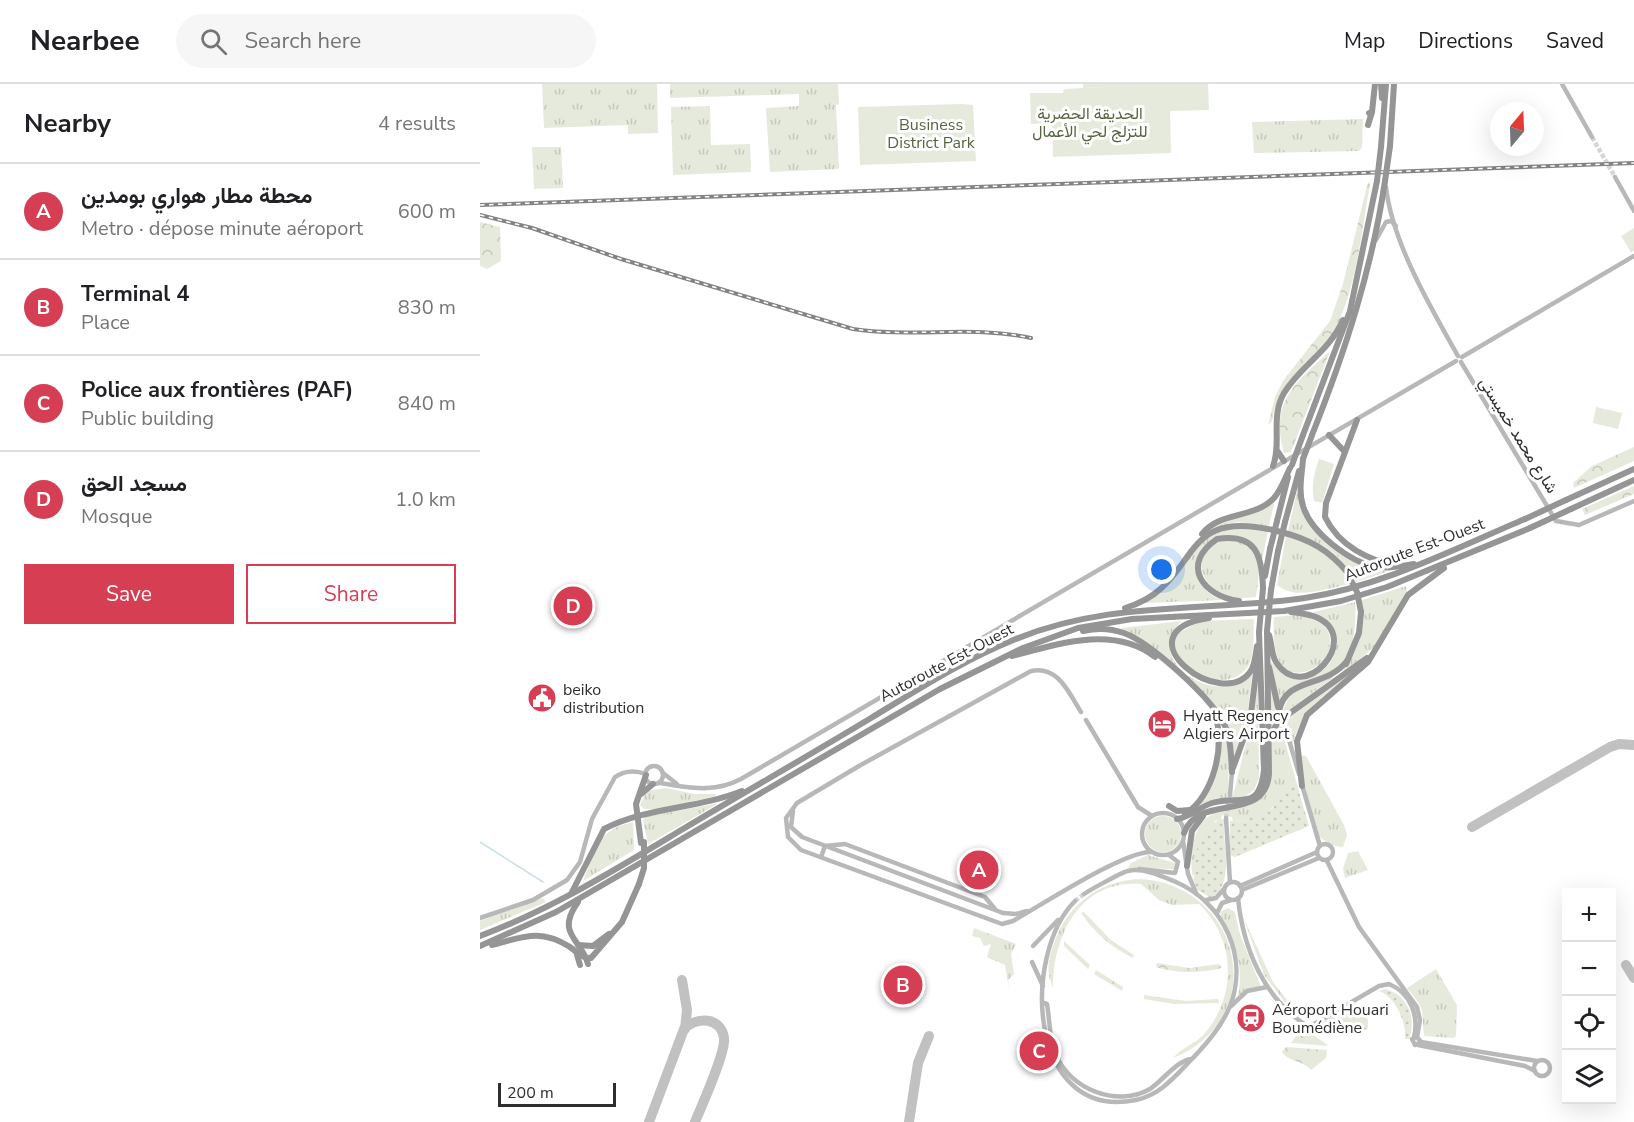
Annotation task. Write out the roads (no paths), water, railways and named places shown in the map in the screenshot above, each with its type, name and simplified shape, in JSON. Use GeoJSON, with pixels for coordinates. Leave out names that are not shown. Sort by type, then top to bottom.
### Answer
{"type":"FeatureCollection","features":[{"type":"Feature","properties":{"kind":"highway"},"geometry":{"type":"LineString","coordinates":[[1368,125],[1375,84]]}},
{"type":"Feature","properties":{"kind":"highway"},"geometry":{"type":"LineString","coordinates":[[1381,84],[1385,111]]}},
{"type":"Feature","properties":{"kind":"highway"},"geometry":{"type":"LineString","coordinates":[[1099,614],[1148,599],[1166,586],[1213,524],[1262,507],[1274,497],[1291,467],[1350,311],[1377,181],[1386,84]]}},
{"type":"Feature","properties":{"kind":"highway"},"geometry":{"type":"LineString","coordinates":[[1281,521],[1344,351],[1373,246],[1390,146],[1394,84]]}},
{"type":"Feature","properties":{"kind":"highway"},"geometry":{"type":"LineString","coordinates":[[1284,461],[1278,452],[1275,432],[1283,394],[1329,346],[1337,333],[1362,262]]}},
{"type":"Feature","properties":{"kind":"highway"},"geometry":{"type":"LineString","coordinates":[[1356,420],[1325,511],[1328,523],[1349,546],[1365,557],[1399,566]]}},
{"type":"Feature","properties":{"kind":"highway"},"geometry":{"type":"LineString","coordinates":[[1329,435],[1344,451]]}},
{"type":"Feature","properties":{"kind":"highway"},"geometry":{"type":"LineString","coordinates":[[1273,466],[1278,452]]}},
{"type":"Feature","properties":{"kind":"highway"},"geometry":{"type":"LineString","coordinates":[[1304,459],[1300,488],[1303,507],[1319,531],[1358,560],[1382,567],[1420,564]]}},
{"type":"Feature","properties":{"kind":"highway"},"geometry":{"type":"LineString","coordinates":[[1239,614],[1190,622],[1179,627],[1172,643],[1179,662],[1193,674],[1223,683],[1238,680],[1252,669],[1259,632],[1263,588],[1281,521],[1291,467]]}},
{"type":"Feature","properties":{"kind":"highway","name":"Autoroute Est-Ouest"},"geometry":{"type":"LineString","coordinates":[[480,936],[572,894],[926,685],[989,651],[1056,624],[1099,614],[1171,606],[1255,603],[1349,589],[1420,564],[1634,469]]}},
{"type":"Feature","properties":{"kind":"highway","name":"Autoroute Est-Ouest"},"geometry":{"type":"LineString","coordinates":[[480,947],[538,921],[580,898],[913,704],[994,661],[1084,627],[1132,619],[1284,611],[1341,601],[1387,587],[1457,559],[1634,480]]}},
{"type":"Feature","properties":{"kind":"highway"},"geometry":{"type":"LineString","coordinates":[[1191,551],[1209,533],[1222,527],[1243,524],[1291,535],[1322,547],[1347,572],[1357,592],[1361,612],[1359,633],[1347,661],[1334,682]]}},
{"type":"Feature","properties":{"kind":"highway"},"geometry":{"type":"LineString","coordinates":[[1255,603],[1224,599],[1208,589],[1199,574],[1203,553],[1217,539],[1235,537],[1247,541],[1258,554],[1263,588]]}},
{"type":"Feature","properties":{"kind":"highway"},"geometry":{"type":"LineString","coordinates":[[1176,818],[1191,815],[1213,802],[1240,802],[1248,799],[1260,788],[1266,770],[1268,741],[1266,654],[1274,550]]}},
{"type":"Feature","properties":{"kind":"highway"},"geometry":{"type":"LineString","coordinates":[[1302,786],[1297,741],[1304,719],[1317,704],[1357,673],[1377,650],[1408,595],[1426,579],[1457,559]]}},
{"type":"Feature","properties":{"kind":"highway"},"geometry":{"type":"LineString","coordinates":[[1267,631],[1275,660],[1285,671],[1306,675],[1317,672],[1326,664],[1333,646],[1327,625],[1314,616],[1284,611]]}},
{"type":"Feature","properties":{"kind":"highway"},"geometry":{"type":"LineString","coordinates":[[1053,638],[1099,629],[1124,633],[1153,649],[1216,712],[1227,733],[1232,772]]}},
{"type":"Feature","properties":{"kind":"highway"},"geometry":{"type":"LineString","coordinates":[[1184,833],[1194,819],[1224,806],[1244,806],[1256,800],[1266,787],[1259,632]]}},
{"type":"Feature","properties":{"kind":"highway"},"geometry":{"type":"LineString","coordinates":[[994,661],[1061,643],[1111,640],[1142,648],[1186,680]]}},
{"type":"Feature","properties":{"kind":"highway"},"geometry":{"type":"LineString","coordinates":[[1232,772],[1250,721],[1260,649]]}},
{"type":"Feature","properties":{"kind":"highway"},"geometry":{"type":"LineString","coordinates":[[1268,741],[1271,732],[1280,722],[1377,650]]}},
{"type":"Feature","properties":{"kind":"highway"},"geometry":{"type":"LineString","coordinates":[[1266,654],[1279,711],[1283,699],[1291,690],[1327,678],[1347,661]]}},
{"type":"Feature","properties":{"kind":"highway"},"geometry":{"type":"LineString","coordinates":[[1176,818],[1193,808],[1205,791],[1220,746],[1217,722],[1205,700]]}},
{"type":"Feature","properties":{"kind":"highway"},"geometry":{"type":"LineString","coordinates":[[587,961],[622,922],[644,868],[637,800],[646,775]]}},
{"type":"Feature","properties":{"kind":"highway"},"geometry":{"type":"LineString","coordinates":[[639,816],[642,793],[656,783]]}},
{"type":"Feature","properties":{"kind":"highway"},"geometry":{"type":"LineString","coordinates":[[572,894],[599,834],[611,825],[639,816],[701,804],[762,783]]}},
{"type":"Feature","properties":{"kind":"highway"},"geometry":{"type":"LineString","coordinates":[[1169,806],[1180,811],[1193,808]]}},
{"type":"Feature","properties":{"kind":"highway"},"geometry":{"type":"LineString","coordinates":[[1187,866],[1195,825],[1211,811]]}},
{"type":"Feature","properties":{"kind":"highway"},"geometry":{"type":"LineString","coordinates":[[587,961],[627,908],[638,884]]}},
{"type":"Feature","properties":{"kind":"highway"},"geometry":{"type":"LineString","coordinates":[[580,898],[569,916],[571,937],[577,944],[586,947],[593,946],[609,934]]}},
{"type":"Feature","properties":{"kind":"highway"},"geometry":{"type":"LineString","coordinates":[[480,947],[536,934],[571,948],[587,961]]}},
{"type":"Feature","properties":{"kind":"highway"},"geometry":{"type":"LineString","coordinates":[[571,937],[585,953],[587,961]]}},
{"type":"Feature","properties":{"kind":"highway"},"geometry":{"type":"LineString","coordinates":[[571,948],[580,959],[580,965]]}},
{"type":"Feature","properties":{"kind":"main road"},"geometry":{"type":"LineString","coordinates":[[1562,84],[1592,137]]}},
{"type":"Feature","properties":{"kind":"main road"},"geometry":{"type":"LineString","coordinates":[[1615,177],[1634,211]]}},
{"type":"Feature","properties":{"kind":"main road","name":"شارع محمد خميستي"},"geometry":{"type":"LineString","coordinates":[[1385,181],[1387,198],[1410,265],[1504,439],[1556,521],[1579,525],[1634,501]]}},
{"type":"Feature","properties":{"kind":"main road"},"geometry":{"type":"LineString","coordinates":[[1373,246],[1386,222],[1391,221],[1398,228]]}},
{"type":"Feature","properties":{"kind":"main road"},"geometry":{"type":"LineString","coordinates":[[480,918],[533,900],[559,885],[577,868],[592,819],[615,777],[620,773],[633,771],[646,775],[656,783],[695,789],[716,789],[741,779],[1634,256]]}},
{"type":"Feature","properties":{"kind":"main road"},"geometry":{"type":"LineString","coordinates":[[1082,712],[1057,676],[1049,671],[1036,670],[859,766],[795,805],[786,821],[788,837],[799,848],[998,923],[1011,922],[1141,852],[1169,854],[1176,850],[1183,841]]}},
{"type":"Feature","properties":{"kind":"main road"},"geometry":{"type":"LineString","coordinates":[[1086,720],[1138,807],[1152,816]]}},
{"type":"Feature","properties":{"kind":"main road"},"geometry":{"type":"LineString","coordinates":[[1241,887],[1317,852],[1320,846],[1286,730]]}},
{"type":"Feature","properties":{"kind":"main road"},"geometry":{"type":"LineString","coordinates":[[646,775],[648,770],[654,766],[679,786]]}},
{"type":"Feature","properties":{"kind":"main road"},"geometry":{"type":"LineString","coordinates":[[1230,795],[1232,772]]}},
{"type":"Feature","properties":{"kind":"main road"},"geometry":{"type":"LineString","coordinates":[[656,783],[663,773]]}},
{"type":"Feature","properties":{"kind":"main road"},"geometry":{"type":"LineString","coordinates":[[795,805],[790,818],[794,832],[825,846],[844,844],[985,897],[994,909],[1016,914],[1042,905]]}},
{"type":"Feature","properties":{"kind":"main road"},"geometry":{"type":"LineString","coordinates":[[1152,852],[1145,844],[1142,834],[1145,824],[1152,816],[1163,813],[1176,818],[1184,833],[1187,866],[1196,893]]}},
{"type":"Feature","properties":{"kind":"main road"},"geometry":{"type":"LineString","coordinates":[[1205,900],[1216,898],[1230,882],[1226,818]]}},
{"type":"Feature","properties":{"kind":"main road"},"geometry":{"type":"LineString","coordinates":[[1320,846],[1328,844],[1333,849],[1333,856],[1327,861]]}},
{"type":"Feature","properties":{"kind":"main road"},"geometry":{"type":"LineString","coordinates":[[821,856],[825,846]]}},
{"type":"Feature","properties":{"kind":"main road"},"geometry":{"type":"LineString","coordinates":[[1317,852],[1319,858]]}},
{"type":"Feature","properties":{"kind":"main road"},"geometry":{"type":"LineString","coordinates":[[1084,894],[1131,870],[1151,869],[1173,873],[1179,865],[1169,854]]}},
{"type":"Feature","properties":{"kind":"main road"},"geometry":{"type":"LineString","coordinates":[[1230,882],[1241,887],[1319,858],[1327,861],[1359,927],[1417,1006],[1420,1020],[1417,1040]]}},
{"type":"Feature","properties":{"kind":"main road"},"geometry":{"type":"LineString","coordinates":[[1062,916],[1049,945],[1044,992],[1052,1043],[1060,1063],[1075,1080],[1095,1092],[1116,1096],[1136,1095],[1163,1080],[1185,1060],[1191,1059],[1211,1038],[1229,1008],[1236,979],[1236,959],[1227,930],[1217,913],[1205,900],[1196,893],[1164,878],[1131,870]]}},
{"type":"Feature","properties":{"kind":"main road"},"geometry":{"type":"LineString","coordinates":[[1241,887],[1238,898],[1242,927],[1267,987],[1287,1009],[1309,1027],[1381,985],[1392,985],[1405,996],[1414,1011],[1417,1040]]}},
{"type":"Feature","properties":{"kind":"main road"},"geometry":{"type":"LineString","coordinates":[[1223,890],[1224,895],[1231,900]]}},
{"type":"Feature","properties":{"kind":"main road"},"geometry":{"type":"LineString","coordinates":[[1217,913],[1222,903],[1238,898]]}},
{"type":"Feature","properties":{"kind":"main road"},"geometry":{"type":"LineString","coordinates":[[1033,946],[1076,901]]}},
{"type":"Feature","properties":{"kind":"main road"},"geometry":{"type":"LineString","coordinates":[[1032,962],[1044,992]]}},
{"type":"Feature","properties":{"kind":"main road"},"geometry":{"type":"LineString","coordinates":[[1229,1008],[1247,992],[1267,987]]}},
{"type":"Feature","properties":{"kind":"main road"},"geometry":{"type":"LineString","coordinates":[[1417,1040],[1547,1062],[1549,1070],[1541,1076],[1525,1066],[1417,1040]]}},
{"type":"Feature","properties":{"kind":"main road"},"geometry":{"type":"LineString","coordinates":[[1535,1071],[1537,1061]]}},
{"type":"Feature","properties":{"kind":"waterway"},"geometry":{"type":"LineString","coordinates":[[480,842],[543,882]]}},
{"type":"Feature","properties":{"kind":"tunnel"},"geometry":{"type":"LineString","coordinates":[[1592,137],[1615,177]]}},
{"type":"Feature","properties":{"kind":"tunnel"},"geometry":{"type":"LineString","coordinates":[[1279,711],[1286,730]]}},
{"type":"Feature","properties":{"kind":"tunnel"},"geometry":{"type":"LineString","coordinates":[[1226,818],[1229,798]]}},
{"type":"Feature","properties":{"kind":"tunnel"},"geometry":{"type":"LineString","coordinates":[[1075,901],[1084,894]]}},
{"type":"Feature","properties":{"kind":"railway"},"geometry":{"type":"LineString","coordinates":[[480,205],[1634,163]]}},
{"type":"Feature","properties":{"kind":"railway"},"geometry":{"type":"LineString","coordinates":[[480,215],[532,228],[621,259],[853,329],[898,332],[987,332],[1031,338]]}},
{"type":"Feature","properties":{"kind":"place","name":"مسجد الحق"},"geometry":{"type":"Point","coordinates":[573,606]}},
{"type":"Feature","properties":{"kind":"place","name":"beiko distribution"},"geometry":{"type":"Point","coordinates":[542,698]}},
{"type":"Feature","properties":{"kind":"place","name":"Hyatt Regency Algiers Airport"},"geometry":{"type":"Point","coordinates":[1162,724]}},
{"type":"Feature","properties":{"kind":"place","name":"محطة مطار هواري بومدين"},"geometry":{"type":"Point","coordinates":[979,870]}},
{"type":"Feature","properties":{"kind":"place","name":"Terminal 4"},"geometry":{"type":"Point","coordinates":[903,985]}},
{"type":"Feature","properties":{"kind":"place","name":"Aéroport Houari Boumédiène"},"geometry":{"type":"Point","coordinates":[1251,1018]}},
{"type":"Feature","properties":{"kind":"place","name":"Police aux frontières (PAF)"},"geometry":{"type":"Point","coordinates":[1039,1051]}},
{"type":"Feature","properties":{"kind":"park label","name":"الحديقة الحضرية للتزلج لحي الأعمال"},"geometry":{"type":"Point","coordinates":[1090,122]}},
{"type":"Feature","properties":{"kind":"park label","name":"Business District Park"},"geometry":{"type":"Point","coordinates":[931,133]}}]}
